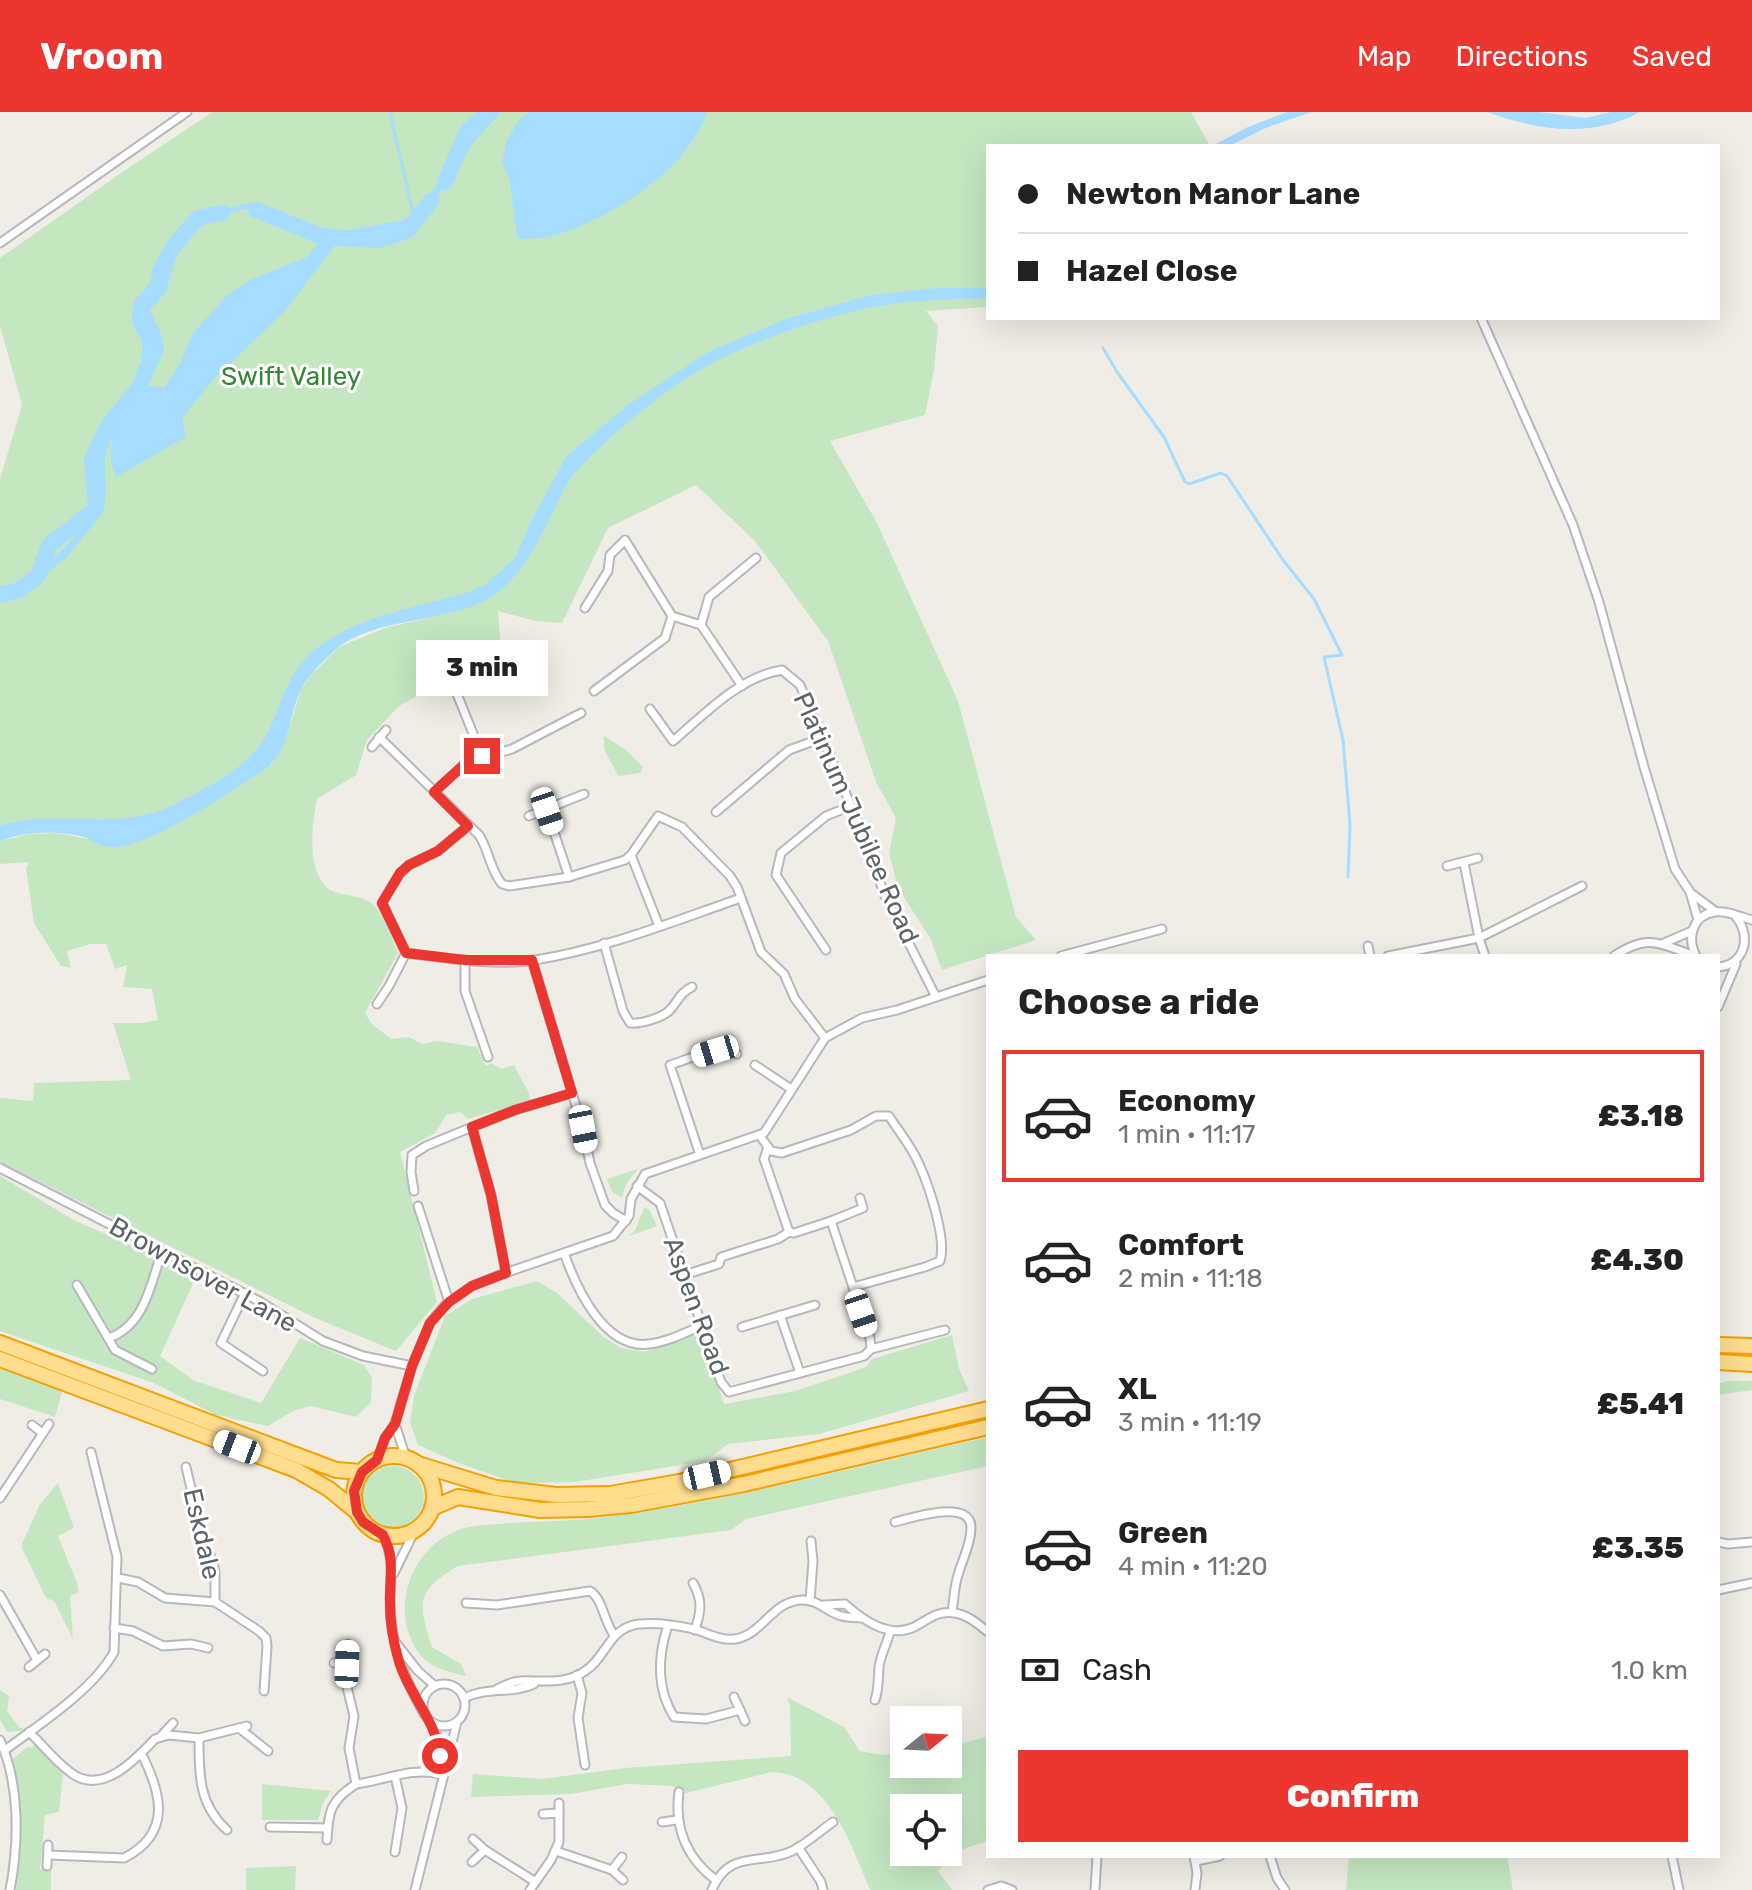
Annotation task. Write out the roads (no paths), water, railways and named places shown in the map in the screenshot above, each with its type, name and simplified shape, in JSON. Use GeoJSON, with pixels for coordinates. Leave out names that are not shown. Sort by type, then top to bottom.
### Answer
{"type":"FeatureCollection","features":[{"type":"Feature","properties":{"kind":"highway"},"geometry":{"type":"LineString","coordinates":[[0,1343],[336,1470],[362,1472]]}},
{"type":"Feature","properties":{"kind":"highway"},"geometry":{"type":"LineString","coordinates":[[1720,1345],[1752,1346]]}},
{"type":"Feature","properties":{"kind":"highway"},"geometry":{"type":"LineString","coordinates":[[0,1359],[296,1470],[329,1489],[357,1512],[372,1530],[383,1535],[394,1536],[415,1530],[432,1508],[432,1484],[412,1461]]}},
{"type":"Feature","properties":{"kind":"highway"},"geometry":{"type":"LineString","coordinates":[[1720,1362],[1752,1364]]}},
{"type":"Feature","properties":{"kind":"highway"},"geometry":{"type":"LineString","coordinates":[[357,1512],[354,1491],[362,1472],[377,1460],[396,1456],[496,1488],[556,1495],[610,1494],[679,1482],[986,1409]]}},
{"type":"Feature","properties":{"kind":"highway"},"geometry":{"type":"LineString","coordinates":[[432,1508],[458,1497],[540,1510],[631,1505],[744,1484],[986,1427]]}},
{"type":"Feature","properties":{"kind":"street"},"geometry":{"type":"LineString","coordinates":[[0,243],[187,112]]}},
{"type":"Feature","properties":{"kind":"street"},"geometry":{"type":"LineString","coordinates":[[1482,320],[1573,525],[1599,602],[1675,869],[1690,892],[1698,920]]}},
{"type":"Feature","properties":{"kind":"street"},"geometry":{"type":"LineString","coordinates":[[585,608],[608,571],[610,555],[625,540],[672,616],[701,625],[742,686]]}},
{"type":"Feature","properties":{"kind":"street"},"geometry":{"type":"LineString","coordinates":[[701,625],[709,597],[756,558]]}},
{"type":"Feature","properties":{"kind":"street"},"geometry":{"type":"LineString","coordinates":[[594,691],[665,638],[672,616]]}},
{"type":"Feature","properties":{"kind":"street","name":"Platinum Jubilee Road"},"geometry":{"type":"LineString","coordinates":[[650,709],[673,741],[742,686],[766,672],[782,670],[800,685],[885,896],[936,997]]}},
{"type":"Feature","properties":{"kind":"street"},"geometry":{"type":"LineString","coordinates":[[441,690],[464,678]]}},
{"type":"Feature","properties":{"kind":"street"},"geometry":{"type":"LineString","coordinates":[[453,684],[482,756]]}},
{"type":"Feature","properties":{"kind":"street"},"geometry":{"type":"LineString","coordinates":[[434,792],[468,761],[512,749],[581,713]]}},
{"type":"Feature","properties":{"kind":"street"},"geometry":{"type":"LineString","coordinates":[[372,747],[386,730]]}},
{"type":"Feature","properties":{"kind":"street"},"geometry":{"type":"LineString","coordinates":[[379,737],[479,835],[487,846],[493,870],[502,884],[509,886],[569,877],[625,860],[658,816],[682,827],[730,876],[761,952],[784,974],[795,999],[825,1038]]}},
{"type":"Feature","properties":{"kind":"street"},"geometry":{"type":"LineString","coordinates":[[716,812],[789,750],[822,738]]}},
{"type":"Feature","properties":{"kind":"street"},"geometry":{"type":"LineString","coordinates":[[529,816],[584,794]]}},
{"type":"Feature","properties":{"kind":"street"},"geometry":{"type":"LineString","coordinates":[[826,950],[776,875],[781,853],[826,816],[851,806]]}},
{"type":"Feature","properties":{"kind":"street"},"geometry":{"type":"LineString","coordinates":[[547,811],[569,877]]}},
{"type":"Feature","properties":{"kind":"street"},"geometry":{"type":"LineString","coordinates":[[406,953],[382,903],[400,873],[409,865],[438,851],[468,826]]}},
{"type":"Feature","properties":{"kind":"street"},"geometry":{"type":"LineString","coordinates":[[631,855],[659,926]]}},
{"type":"Feature","properties":{"kind":"street"},"geometry":{"type":"LineString","coordinates":[[1447,866],[1478,858]]}},
{"type":"Feature","properties":{"kind":"street"},"geometry":{"type":"LineString","coordinates":[[1464,863],[1484,954]]}},
{"type":"Feature","properties":{"kind":"street"},"geometry":{"type":"LineString","coordinates":[[1398,954],[1479,938],[1582,886]]}},
{"type":"Feature","properties":{"kind":"street"},"geometry":{"type":"LineString","coordinates":[[1690,892],[1715,911],[1752,920]]}},
{"type":"Feature","properties":{"kind":"street"},"geometry":{"type":"LineString","coordinates":[[406,953],[465,960],[532,960],[604,943],[741,898]]}},
{"type":"Feature","properties":{"kind":"street"},"geometry":{"type":"LineString","coordinates":[[1695,954],[1692,931],[1698,920],[1715,911]]}},
{"type":"Feature","properties":{"kind":"street"},"geometry":{"type":"LineString","coordinates":[[1720,1002],[1737,962],[1749,943],[1745,928],[1734,915]]}},
{"type":"Feature","properties":{"kind":"street"},"geometry":{"type":"LineString","coordinates":[[1068,954],[1162,929]]}},
{"type":"Feature","properties":{"kind":"street"},"geometry":{"type":"LineString","coordinates":[[1664,943],[1692,931]]}},
{"type":"Feature","properties":{"kind":"street"},"geometry":{"type":"LineString","coordinates":[[1617,954],[1625,948],[1648,942],[1664,943],[1690,954]]}},
{"type":"Feature","properties":{"kind":"street"},"geometry":{"type":"LineString","coordinates":[[604,943],[623,1011],[630,1023],[639,1023],[666,1013],[680,994],[692,987]]}},
{"type":"Feature","properties":{"kind":"street"},"geometry":{"type":"LineString","coordinates":[[1368,946],[1370,954]]}},
{"type":"Feature","properties":{"kind":"street"},"geometry":{"type":"LineString","coordinates":[[377,1004],[406,953]]}},
{"type":"Feature","properties":{"kind":"street"},"geometry":{"type":"LineString","coordinates":[[465,960],[465,991],[488,1057]]}},
{"type":"Feature","properties":{"kind":"street"},"geometry":{"type":"LineString","coordinates":[[532,960],[605,1205],[626,1221]]}},
{"type":"Feature","properties":{"kind":"street"},"geometry":{"type":"LineString","coordinates":[[1720,966],[1737,962]]}},
{"type":"Feature","properties":{"kind":"street"},"geometry":{"type":"LineString","coordinates":[[377,1460],[385,1438],[395,1424],[412,1366],[430,1323],[449,1302],[472,1286],[613,1236],[626,1221],[637,1186],[645,1174],[760,1136],[825,1038],[862,1018],[897,1010],[986,981]]}},
{"type":"Feature","properties":{"kind":"street"},"geometry":{"type":"LineString","coordinates":[[700,1155],[670,1065],[715,1051],[728,1050],[737,1054]]}},
{"type":"Feature","properties":{"kind":"street"},"geometry":{"type":"LineString","coordinates":[[755,1065],[791,1089]]}},
{"type":"Feature","properties":{"kind":"street"},"geometry":{"type":"LineString","coordinates":[[414,1191],[412,1155],[426,1146],[515,1110],[572,1093]]}},
{"type":"Feature","properties":{"kind":"street"},"geometry":{"type":"LineString","coordinates":[[760,1136],[771,1151],[782,1153],[851,1130],[883,1115],[889,1116],[919,1163],[943,1250],[940,1261],[853,1287]]}},
{"type":"Feature","properties":{"kind":"street"},"geometry":{"type":"LineString","coordinates":[[472,1127],[489,1184],[506,1273]]}},
{"type":"Feature","properties":{"kind":"street"},"geometry":{"type":"LineString","coordinates":[[768,1147],[764,1159],[789,1232]]}},
{"type":"Feature","properties":{"kind":"street","name":"Brownsover Lane"},"geometry":{"type":"LineString","coordinates":[[0,1168],[245,1293],[323,1341],[363,1356],[412,1366]]}},
{"type":"Feature","properties":{"kind":"street","name":"Aspen Road"},"geometry":{"type":"LineString","coordinates":[[637,1186],[660,1203],[721,1382],[729,1392],[864,1356],[871,1349],[945,1330]]}},
{"type":"Feature","properties":{"kind":"street"},"geometry":{"type":"LineString","coordinates":[[684,1275],[719,1264],[721,1257],[863,1208],[860,1198]]}},
{"type":"Feature","properties":{"kind":"street"},"geometry":{"type":"LineString","coordinates":[[418,1206],[449,1302]]}},
{"type":"Feature","properties":{"kind":"street"},"geometry":{"type":"LineString","coordinates":[[831,1221],[871,1349]]}},
{"type":"Feature","properties":{"kind":"street"},"geometry":{"type":"LineString","coordinates":[[109,1338],[120,1334],[141,1312],[162,1251]]}},
{"type":"Feature","properties":{"kind":"street"},"geometry":{"type":"LineString","coordinates":[[564,1253],[586,1300],[603,1324],[620,1337],[647,1345],[703,1325]]}},
{"type":"Feature","properties":{"kind":"street"},"geometry":{"type":"LineString","coordinates":[[77,1285],[115,1350],[152,1369]]}},
{"type":"Feature","properties":{"kind":"street"},"geometry":{"type":"LineString","coordinates":[[245,1293],[221,1343],[263,1371]]}},
{"type":"Feature","properties":{"kind":"street"},"geometry":{"type":"LineString","coordinates":[[742,1327],[815,1305]]}},
{"type":"Feature","properties":{"kind":"street"},"geometry":{"type":"LineString","coordinates":[[780,1315],[800,1373]]}},
{"type":"Feature","properties":{"kind":"street"},"geometry":{"type":"LineString","coordinates":[[0,1498],[49,1424]]}},
{"type":"Feature","properties":{"kind":"street"},"geometry":{"type":"LineString","coordinates":[[395,1424],[412,1461]]}},
{"type":"Feature","properties":{"kind":"street"},"geometry":{"type":"LineString","coordinates":[[32,1425],[41,1432]]}},
{"type":"Feature","properties":{"kind":"street"},"geometry":{"type":"LineString","coordinates":[[5,1750],[78,1693],[108,1663],[114,1652],[117,1557],[91,1452]]}},
{"type":"Feature","properties":{"kind":"street","name":"Eskdale"},"geometry":{"type":"LineString","coordinates":[[186,1467],[204,1544],[213,1561],[215,1602]]}},
{"type":"Feature","properties":{"kind":"street"},"geometry":{"type":"LineString","coordinates":[[895,1522],[934,1511],[964,1515],[970,1520],[971,1529],[964,1562],[958,1573],[952,1612]]}},
{"type":"Feature","properties":{"kind":"street"},"geometry":{"type":"LineString","coordinates":[[393,1575],[415,1530]]}},
{"type":"Feature","properties":{"kind":"street"},"geometry":{"type":"LineString","coordinates":[[383,1535],[391,1552],[393,1575],[390,1598],[397,1656],[406,1681],[438,1737],[442,1774]]}},
{"type":"Feature","properties":{"kind":"street"},"geometry":{"type":"LineString","coordinates":[[810,1601],[811,1541]]}},
{"type":"Feature","properties":{"kind":"street"},"geometry":{"type":"LineString","coordinates":[[1720,1542],[1752,1542]]}},
{"type":"Feature","properties":{"kind":"street"},"geometry":{"type":"LineString","coordinates":[[118,1578],[138,1582],[165,1598],[215,1602],[266,1638],[264,1691]]}},
{"type":"Feature","properties":{"kind":"street"},"geometry":{"type":"LineString","coordinates":[[693,1583],[701,1598],[695,1630]]}},
{"type":"Feature","properties":{"kind":"street"},"geometry":{"type":"LineString","coordinates":[[1720,1590],[1752,1583]]}},
{"type":"Feature","properties":{"kind":"street"},"geometry":{"type":"LineString","coordinates":[[466,1603],[497,1605],[593,1592],[614,1635]]}},
{"type":"Feature","properties":{"kind":"street"},"geometry":{"type":"LineString","coordinates":[[0,1595],[37,1660]]}},
{"type":"Feature","properties":{"kind":"street"},"geometry":{"type":"LineString","coordinates":[[464,1698],[483,1690],[520,1691],[536,1683],[577,1675],[597,1661],[614,1635],[634,1625],[668,1625],[720,1638],[738,1639],[754,1631],[769,1615],[792,1601],[845,1604],[861,1618],[890,1631],[912,1628],[933,1615],[952,1612],[968,1617],[986,1630]]}},
{"type":"Feature","properties":{"kind":"street"},"geometry":{"type":"LineString","coordinates":[[668,1625],[661,1647],[659,1670],[674,1717],[706,1719],[740,1710]]}},
{"type":"Feature","properties":{"kind":"street"},"geometry":{"type":"LineString","coordinates":[[114,1628],[133,1631],[163,1646],[191,1644],[208,1648]]}},
{"type":"Feature","properties":{"kind":"street"},"geometry":{"type":"LineString","coordinates":[[875,1700],[880,1683],[879,1665],[890,1631]]}},
{"type":"Feature","properties":{"kind":"street"},"geometry":{"type":"LineString","coordinates":[[396,1642],[418,1671],[435,1686]]}},
{"type":"Feature","properties":{"kind":"street"},"geometry":{"type":"LineString","coordinates":[[348,1644],[347,1687],[354,1716],[349,1748],[356,1784]]}},
{"type":"Feature","properties":{"kind":"street"},"geometry":{"type":"LineString","coordinates":[[29,1667],[45,1654]]}},
{"type":"Feature","properties":{"kind":"street"},"geometry":{"type":"LineString","coordinates":[[334,1663],[347,1664]]}},
{"type":"Feature","properties":{"kind":"street"},"geometry":{"type":"LineString","coordinates":[[577,1675],[582,1693],[578,1718],[585,1765]]}},
{"type":"Feature","properties":{"kind":"street"},"geometry":{"type":"LineString","coordinates":[[415,1890],[442,1774],[457,1722],[465,1709],[464,1698],[452,1685],[435,1686],[424,1698],[427,1718],[438,1726],[457,1722]]}},
{"type":"Feature","properties":{"kind":"street"},"geometry":{"type":"LineString","coordinates":[[734,1697],[745,1721]]}},
{"type":"Feature","properties":{"kind":"street"},"geometry":{"type":"LineString","coordinates":[[29,1732],[79,1778],[107,1778],[141,1753],[173,1723]]}},
{"type":"Feature","properties":{"kind":"street"},"geometry":{"type":"LineString","coordinates":[[159,1737],[199,1738],[243,1727],[268,1751]]}},
{"type":"Feature","properties":{"kind":"street"},"geometry":{"type":"LineString","coordinates":[[199,1738],[199,1781],[203,1795],[219,1823],[227,1830]]}},
{"type":"Feature","properties":{"kind":"street"},"geometry":{"type":"LineString","coordinates":[[0,1740],[5,1750],[16,1805],[16,1845],[10,1887],[0,1883]]}},
{"type":"Feature","properties":{"kind":"street"},"geometry":{"type":"LineString","coordinates":[[48,1855],[124,1858],[150,1835],[159,1818],[151,1772],[141,1753]]}},
{"type":"Feature","properties":{"kind":"street"},"geometry":{"type":"LineString","coordinates":[[327,1840],[328,1819],[338,1796],[356,1784],[414,1770],[442,1774]]}},
{"type":"Feature","properties":{"kind":"street"},"geometry":{"type":"LineString","coordinates":[[395,1776],[402,1808],[395,1852]]}},
{"type":"Feature","properties":{"kind":"street"},"geometry":{"type":"LineString","coordinates":[[679,1792],[677,1820],[697,1864],[716,1880]]}},
{"type":"Feature","properties":{"kind":"street"},"geometry":{"type":"LineString","coordinates":[[530,1890],[556,1851],[561,1831],[559,1803]]}},
{"type":"Feature","properties":{"kind":"street"},"geometry":{"type":"LineString","coordinates":[[543,1814],[559,1813]]}},
{"type":"Feature","properties":{"kind":"street"},"geometry":{"type":"LineString","coordinates":[[662,1822],[677,1820]]}},
{"type":"Feature","properties":{"kind":"street"},"geometry":{"type":"LineString","coordinates":[[712,1890],[716,1880],[740,1861],[785,1854],[833,1822]]}},
{"type":"Feature","properties":{"kind":"street"},"geometry":{"type":"LineString","coordinates":[[211,1831],[219,1823]]}},
{"type":"Feature","properties":{"kind":"street"},"geometry":{"type":"LineString","coordinates":[[270,1827],[328,1828]]}},
{"type":"Feature","properties":{"kind":"street"},"geometry":{"type":"LineString","coordinates":[[473,1839],[534,1881]]}},
{"type":"Feature","properties":{"kind":"street"},"geometry":{"type":"LineString","coordinates":[[47,1866],[48,1845]]}},
{"type":"Feature","properties":{"kind":"street"},"geometry":{"type":"LineString","coordinates":[[798,1847],[823,1890]]}},
{"type":"Feature","properties":{"kind":"street"},"geometry":{"type":"LineString","coordinates":[[472,1862],[485,1850]]}},
{"type":"Feature","properties":{"kind":"street"},"geometry":{"type":"LineString","coordinates":[[556,1851],[612,1870],[623,1880]]}},
{"type":"Feature","properties":{"kind":"street"},"geometry":{"type":"LineString","coordinates":[[612,1870],[622,1857]]}},
{"type":"Feature","properties":{"kind":"street"},"geometry":{"type":"LineString","coordinates":[[1095,1890],[1097,1858]]}},
{"type":"Feature","properties":{"kind":"street"},"geometry":{"type":"LineString","coordinates":[[1271,1858],[1285,1890]]}},
{"type":"Feature","properties":{"kind":"street"},"geometry":{"type":"LineString","coordinates":[[1672,1858],[1679,1890]]}},
{"type":"Feature","properties":{"kind":"street"},"geometry":{"type":"LineString","coordinates":[[1195,1859],[1195,1890]]}},
{"type":"Feature","properties":{"kind":"street"},"geometry":{"type":"LineString","coordinates":[[988,1890],[1001,1886],[1012,1890]]}},
{"type":"Feature","properties":{"kind":"water"},"geometry":{"type":"Polygon","coordinates":[[[493,112],[501,112],[473,143],[429,209],[407,226],[347,236],[307,229],[249,208],[207,219],[190,231],[186,244],[177,253],[166,292],[150,310],[164,350],[148,386],[165,387],[193,333],[227,295],[252,279],[307,257],[323,237],[340,239],[285,311],[211,382],[182,418],[186,437],[116,477],[111,460],[112,435],[105,457],[106,497],[103,513],[66,558],[27,588],[0,599],[0,593],[52,560],[96,514],[100,448],[112,425],[155,363],[158,347],[145,308],[160,289],[162,273],[185,229],[205,214],[249,203],[308,225],[346,231],[403,220],[419,210],[493,112]]]}},
{"type":"Feature","properties":{"kind":"water"},"geometry":{"type":"Polygon","coordinates":[[[530,112],[707,112],[683,154],[630,199],[583,225],[559,234],[517,238],[510,182],[502,162],[507,140],[520,119],[530,112]]]}},
{"type":"Feature","properties":{"kind":"water"},"geometry":{"type":"Polygon","coordinates":[[[1287,112],[1312,112],[1268,127],[1233,144],[1216,144],[1287,112]]]}},
{"type":"Feature","properties":{"kind":"water"},"geometry":{"type":"Polygon","coordinates":[[[1487,112],[1539,112],[1586,118],[1611,112],[1640,112],[1602,126],[1564,129],[1525,123],[1487,112]]]}},
{"type":"Feature","properties":{"kind":"water"},"geometry":{"type":"Polygon","coordinates":[[[938,288],[986,288],[986,298],[901,302],[825,319],[748,346],[668,391],[611,437],[572,476],[530,555],[503,588],[474,606],[387,626],[348,641],[323,661],[304,685],[283,747],[272,763],[198,812],[157,834],[120,847],[106,847],[84,837],[52,833],[31,833],[0,841],[0,826],[22,821],[129,818],[151,813],[173,805],[224,777],[257,749],[299,666],[324,643],[362,623],[469,592],[486,584],[515,558],[566,457],[628,405],[708,352],[786,319],[871,295],[938,288]]]}},
{"type":"Feature","properties":{"kind":"waterway"},"geometry":{"type":"LineString","coordinates":[[390,112],[415,222]]}},
{"type":"Feature","properties":{"kind":"waterway"},"geometry":{"type":"LineString","coordinates":[[445,182],[468,130],[491,112]]}},
{"type":"Feature","properties":{"kind":"waterway"},"geometry":{"type":"LineString","coordinates":[[256,210],[323,237],[377,240],[407,231],[431,201]]}},
{"type":"Feature","properties":{"kind":"waterway"},"geometry":{"type":"LineString","coordinates":[[0,595],[19,590],[38,576],[49,545],[96,509],[92,459],[108,426],[140,386],[149,362],[151,341],[140,321],[141,305],[158,286],[160,271],[175,244],[198,218],[222,213]]}},
{"type":"Feature","properties":{"kind":"waterway"},"geometry":{"type":"LineString","coordinates":[[1103,348],[1164,437],[1185,482],[1189,484],[1221,473],[1227,476],[1283,560],[1314,599],[1342,655],[1324,657],[1343,740],[1350,824],[1348,877]]}},
{"type":"Feature","properties":{"kind":"park label","name":"Swift Valley"},"geometry":{"type":"Point","coordinates":[291,376]}}]}
